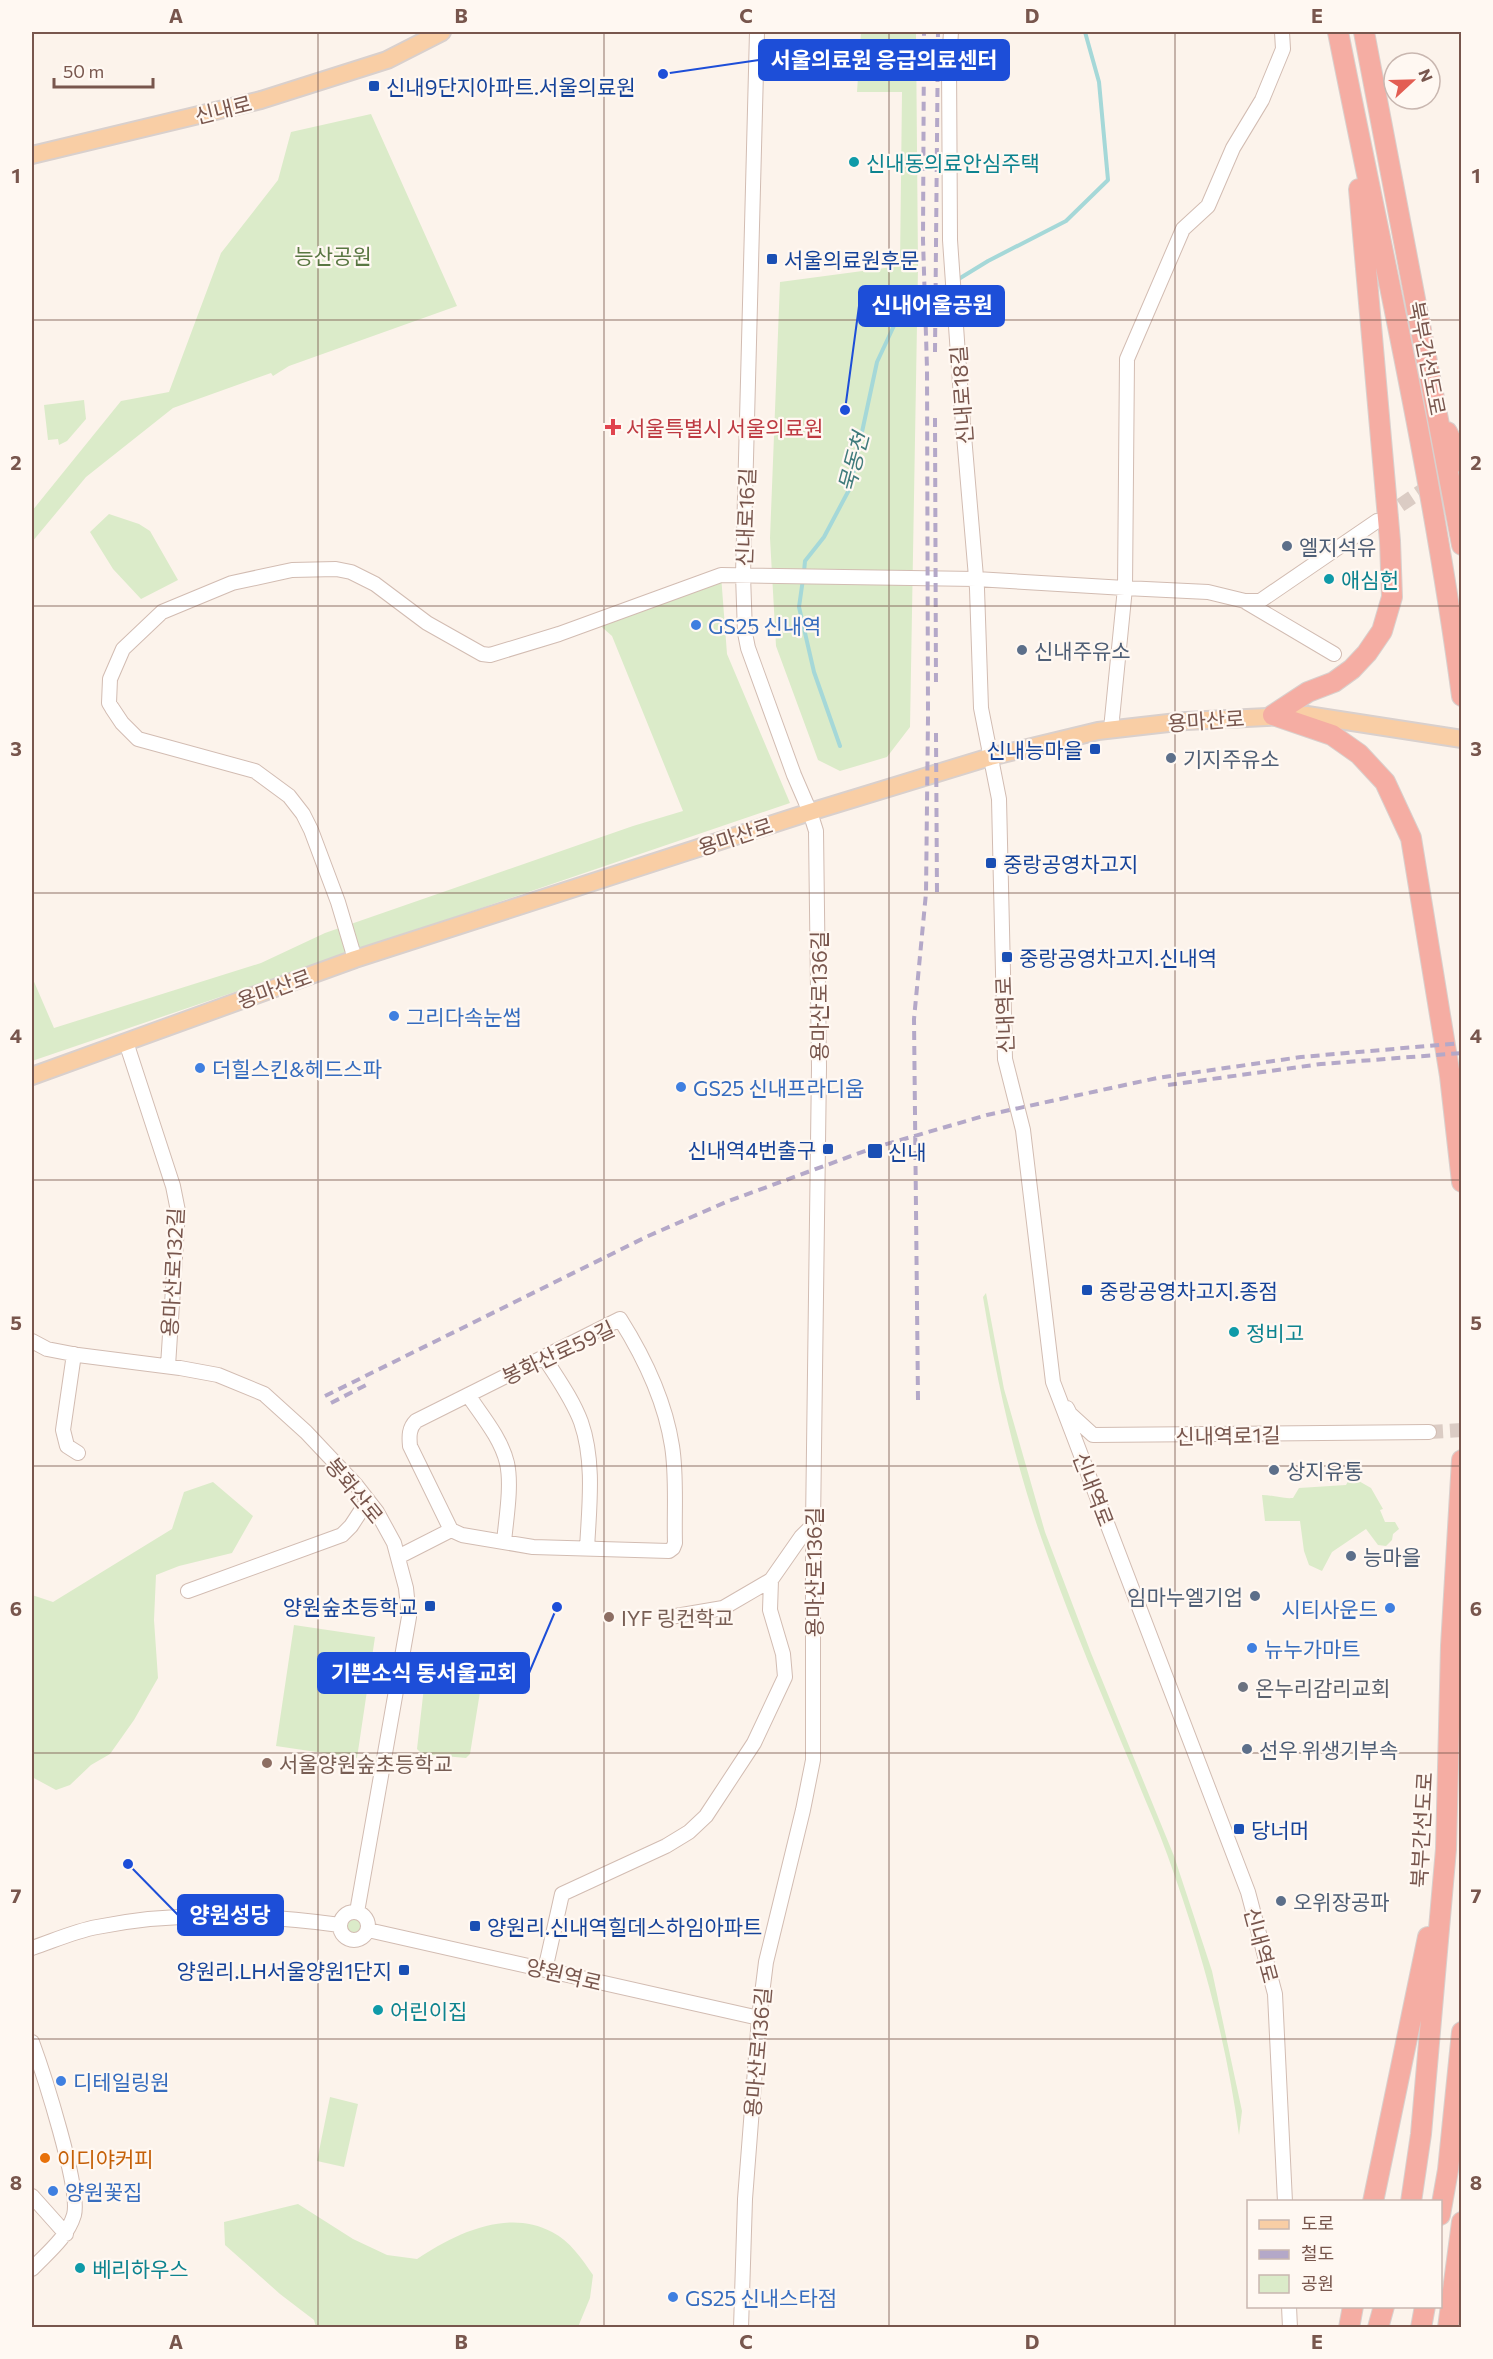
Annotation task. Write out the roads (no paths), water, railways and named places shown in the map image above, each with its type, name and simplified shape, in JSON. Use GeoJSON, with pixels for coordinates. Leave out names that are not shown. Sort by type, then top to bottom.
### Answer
{"type":"FeatureCollection","features":[{"type":"Feature","properties":{"kind":"highway","name":"북부간선도로"},"geometry":{"type":"LineString","coordinates":[[1338,32],[1428,478],[1449,603],[1461,696]]}},
{"type":"Feature","properties":{"kind":"highway","name":"북부간선도로"},"geometry":{"type":"LineString","coordinates":[[1364,32],[1461,545]]}},
{"type":"Feature","properties":{"kind":"highway"},"geometry":{"type":"LineString","coordinates":[[1273,716],[1308,692],[1334,682],[1352,669],[1367,653],[1382,631],[1392,597],[1390,541],[1365,278],[1353,106]]}},
{"type":"Feature","properties":{"kind":"highway"},"geometry":{"type":"LineString","coordinates":[[1436,410],[1461,462]]}},
{"type":"Feature","properties":{"kind":"highway"},"geometry":{"type":"LineString","coordinates":[[1273,716],[1332,735],[1359,754],[1385,782],[1411,838],[1450,1076],[1461,1182]]}},
{"type":"Feature","properties":{"kind":"highway","name":"북부간선도로"},"geometry":{"type":"LineString","coordinates":[[1411,2200],[1421,2134],[1446,1849],[1451,1646],[1461,1460]]}},
{"type":"Feature","properties":{"kind":"highway"},"geometry":{"type":"LineString","coordinates":[[1373,2200],[1446,1849]]}},
{"type":"Feature","properties":{"kind":"highway"},"geometry":{"type":"LineString","coordinates":[[1442,2204],[1448,2170],[1461,2032]]}},
{"type":"Feature","properties":{"kind":"highway"},"geometry":{"type":"LineString","coordinates":[[1448,2328],[1461,2222]]}},
{"type":"Feature","properties":{"kind":"highway"},"geometry":{"type":"LineString","coordinates":[[1349,2328],[1353,2308]]}},
{"type":"Feature","properties":{"kind":"highway"},"geometry":{"type":"LineString","coordinates":[[1378,2328],[1384,2308]]}},
{"type":"Feature","properties":{"kind":"highway"},"geometry":{"type":"LineString","coordinates":[[1386,2328],[1390,2308]]}},
{"type":"Feature","properties":{"kind":"highway"},"geometry":{"type":"LineString","coordinates":[[1421,2328],[1425,2308]]}},
{"type":"Feature","properties":{"kind":"main road","name":"신내로"},"geometry":{"type":"LineString","coordinates":[[32,155],[261,100],[387,60],[442,32]]}},
{"type":"Feature","properties":{"kind":"main road","name":"용마산로"},"geometry":{"type":"LineString","coordinates":[[32,1076],[355,959],[810,812],[990,757],[1111,729],[1273,716],[1317,716],[1461,739]]}},
{"type":"Feature","properties":{"kind":"street","name":"신내로16길"},"geometry":{"type":"LineString","coordinates":[[757,32],[742,575],[745,633],[748,648],[786,754],[810,812]]}},
{"type":"Feature","properties":{"kind":"street","name":"신내로18길"},"geometry":{"type":"LineString","coordinates":[[951,32],[949,61],[950,240],[976,579],[981,708],[990,757]]}},
{"type":"Feature","properties":{"kind":"street"},"geometry":{"type":"LineString","coordinates":[[1111,729],[1125,588],[1127,359],[1183,229],[1208,206],[1233,148],[1262,100],[1283,49],[1282,32]]}},
{"type":"Feature","properties":{"kind":"street"},"geometry":{"type":"LineString","coordinates":[[355,959],[338,902],[311,830],[303,814],[289,796],[255,771],[138,739],[122,723],[109,703],[110,679],[123,649],[162,612],[232,583],[292,570],[336,569],[351,572],[375,585],[427,623],[482,654],[490,655],[559,634],[721,575],[976,579],[1208,592],[1245,601],[1260,601],[1377,522]]}},
{"type":"Feature","properties":{"kind":"street"},"geometry":{"type":"LineString","coordinates":[[1245,601],[1334,654]]}},
{"type":"Feature","properties":{"kind":"street","name":"신내역로"},"geometry":{"type":"LineString","coordinates":[[990,757],[999,799],[1005,1059],[1023,1130],[1053,1382],[1244,1881],[1272,1977],[1275,1994],[1285,2200]]}},
{"type":"Feature","properties":{"kind":"street","name":"용마산로136길"},"geometry":{"type":"LineString","coordinates":[[741,2328],[745,2199],[759,2018],[766,1962],[813,1760],[813,1525],[819,1057],[818,845],[810,812]]}},
{"type":"Feature","properties":{"kind":"street","name":"용마산로132길"},"geometry":{"type":"LineString","coordinates":[[126,1042],[173,1186],[178,1211],[168,1366]]}},
{"type":"Feature","properties":{"kind":"street","name":"봉화산로59길"},"geometry":{"type":"LineString","coordinates":[[620,1319],[647,1370],[665,1415],[672,1448],[675,1543],[669,1551],[533,1547],[462,1535],[452,1530],[410,1446],[409,1436],[412,1426],[416,1421],[544,1357],[620,1319]]}},
{"type":"Feature","properties":{"kind":"street","name":"봉화산로"},"geometry":{"type":"LineString","coordinates":[[32,1341],[47,1348],[74,1354],[218,1375],[264,1394],[306,1432],[377,1512],[394,1543],[406,1588],[409,1617],[357,1909]]}},
{"type":"Feature","properties":{"kind":"street"},"geometry":{"type":"LineString","coordinates":[[74,1354],[63,1430],[68,1446],[78,1454]]}},
{"type":"Feature","properties":{"kind":"street"},"geometry":{"type":"LineString","coordinates":[[544,1357],[569,1395],[581,1424],[588,1466],[587,1549]]}},
{"type":"Feature","properties":{"kind":"street","name":"신내역로1길"},"geometry":{"type":"LineString","coordinates":[[1053,1382],[1070,1414],[1094,1435],[1429,1432]]}},
{"type":"Feature","properties":{"kind":"street"},"geometry":{"type":"LineString","coordinates":[[468,1395],[498,1441],[507,1464],[508,1498],[504,1542]]}},
{"type":"Feature","properties":{"kind":"street"},"geometry":{"type":"LineString","coordinates":[[188,1591],[342,1535],[351,1526],[368,1500]]}},
{"type":"Feature","properties":{"kind":"street"},"geometry":{"type":"LineString","coordinates":[[670,1617],[723,1608],[771,1580],[801,1537],[813,1525]]}},
{"type":"Feature","properties":{"kind":"street"},"geometry":{"type":"LineString","coordinates":[[398,1557],[452,1530]]}},
{"type":"Feature","properties":{"kind":"street"},"geometry":{"type":"LineString","coordinates":[[545,1970],[562,1894],[666,1846],[689,1832],[706,1816],[754,1743],[785,1677],[783,1654],[770,1610],[771,1580]]}},
{"type":"Feature","properties":{"kind":"street"},"geometry":{"type":"LineString","coordinates":[[357,1909],[368,1920],[369,1930],[359,1940],[350,1940],[342,1934],[340,1925],[344,1916],[357,1909]]}},
{"type":"Feature","properties":{"kind":"street"},"geometry":{"type":"LineString","coordinates":[[34,1942],[96,1927],[205,1915],[273,1916],[340,1925]]}},
{"type":"Feature","properties":{"kind":"street","name":"양원역로"},"geometry":{"type":"LineString","coordinates":[[369,1930],[759,2018]]}},
{"type":"Feature","properties":{"kind":"street"},"geometry":{"type":"LineString","coordinates":[[32,2042],[74,2186],[74,2214],[66,2234],[32,2269]]}},
{"type":"Feature","properties":{"kind":"street"},"geometry":{"type":"LineString","coordinates":[[32,2196],[66,2234]]}},
{"type":"Feature","properties":{"kind":"street"},"geometry":{"type":"LineString","coordinates":[[1289,2308],[1290,2328]]}},
{"type":"Feature","properties":{"kind":"waterway","name":"묵동천"},"geometry":{"type":"LineString","coordinates":[[957,280],[988,261],[1066,221],[1108,180],[1099,82],[1085,32]]}},
{"type":"Feature","properties":{"kind":"waterway","name":"묵동천"},"geometry":{"type":"LineString","coordinates":[[804,572],[805,561],[824,537],[850,488],[877,362],[899,315],[950,284]]}},
{"type":"Feature","properties":{"kind":"waterway","name":"묵동천"},"geometry":{"type":"LineString","coordinates":[[803,579],[799,607],[814,672],[840,746]]}},
{"type":"Feature","properties":{"kind":"tunnel"},"geometry":{"type":"LineString","coordinates":[[1383,517],[1454,469]]}},
{"type":"Feature","properties":{"kind":"tunnel"},"geometry":{"type":"LineString","coordinates":[[1429,1432],[1462,1430]]}},
{"type":"Feature","properties":{"kind":"railway"},"geometry":{"type":"LineString","coordinates":[[918,1400],[914,1019],[926,893],[928,718],[927,368],[923,240],[924,32]]}},
{"type":"Feature","properties":{"kind":"railway"},"geometry":{"type":"LineString","coordinates":[[935,352],[938,32]]}},
{"type":"Feature","properties":{"kind":"railway"},"geometry":{"type":"LineString","coordinates":[[935,418],[936,688]]}},
{"type":"Feature","properties":{"kind":"railway"},"geometry":{"type":"LineString","coordinates":[[936,733],[937,894]]}},
{"type":"Feature","properties":{"kind":"railway"},"geometry":{"type":"LineString","coordinates":[[325,1396],[646,1237],[726,1202],[873,1148],[987,1115],[1157,1078],[1301,1057],[1462,1043]]}},
{"type":"Feature","properties":{"kind":"railway"},"geometry":{"type":"LineString","coordinates":[[1168,1085],[1321,1064],[1462,1053]]}},
{"type":"Feature","properties":{"kind":"railway"},"geometry":{"type":"LineString","coordinates":[[331,1403],[366,1385]]}},
{"type":"Feature","properties":{"kind":"place","name":"서울의료원 응급의료센터"},"geometry":{"type":"Point","coordinates":[663,74]}},
{"type":"Feature","properties":{"kind":"place","name":"신내9단지아파트.서울의료원"},"geometry":{"type":"Point","coordinates":[374,86]}},
{"type":"Feature","properties":{"kind":"place","name":"신내동의료안심주택"},"geometry":{"type":"Point","coordinates":[854,162]}},
{"type":"Feature","properties":{"kind":"place","name":"서울의료원후문"},"geometry":{"type":"Point","coordinates":[772,259]}},
{"type":"Feature","properties":{"kind":"place","name":"신내어울공원"},"geometry":{"type":"Point","coordinates":[845,410]}},
{"type":"Feature","properties":{"kind":"place","name":"서울특별시 서울의료원"},"geometry":{"type":"Point","coordinates":[613,427]}},
{"type":"Feature","properties":{"kind":"place","name":"엘지석유"},"geometry":{"type":"Point","coordinates":[1287,546]}},
{"type":"Feature","properties":{"kind":"place","name":"애심헌"},"geometry":{"type":"Point","coordinates":[1329,579]}},
{"type":"Feature","properties":{"kind":"place","name":"GS25 신내역"},"geometry":{"type":"Point","coordinates":[696,625]}},
{"type":"Feature","properties":{"kind":"place","name":"신내주유소"},"geometry":{"type":"Point","coordinates":[1022,650]}},
{"type":"Feature","properties":{"kind":"place","name":"신내능마을"},"geometry":{"type":"Point","coordinates":[1095,749]}},
{"type":"Feature","properties":{"kind":"place","name":"기지주유소"},"geometry":{"type":"Point","coordinates":[1171,758]}},
{"type":"Feature","properties":{"kind":"place","name":"중랑공영차고지"},"geometry":{"type":"Point","coordinates":[991,863]}},
{"type":"Feature","properties":{"kind":"place","name":"중랑공영차고지.신내역"},"geometry":{"type":"Point","coordinates":[1007,957]}},
{"type":"Feature","properties":{"kind":"place","name":"그리다속눈썹"},"geometry":{"type":"Point","coordinates":[394,1016]}},
{"type":"Feature","properties":{"kind":"place","name":"더힐스킨&헤드스파"},"geometry":{"type":"Point","coordinates":[200,1068]}},
{"type":"Feature","properties":{"kind":"place","name":"GS25 신내프라디움"},"geometry":{"type":"Point","coordinates":[681,1087]}},
{"type":"Feature","properties":{"kind":"place","name":"신내역4번출구"},"geometry":{"type":"Point","coordinates":[828,1149]}},
{"type":"Feature","properties":{"kind":"place","name":"신내"},"geometry":{"type":"Point","coordinates":[875,1151]}},
{"type":"Feature","properties":{"kind":"place","name":"중랑공영차고지.종점"},"geometry":{"type":"Point","coordinates":[1087,1290]}},
{"type":"Feature","properties":{"kind":"place","name":"정비고"},"geometry":{"type":"Point","coordinates":[1234,1332]}},
{"type":"Feature","properties":{"kind":"place","name":"상지유통"},"geometry":{"type":"Point","coordinates":[1274,1470]}},
{"type":"Feature","properties":{"kind":"place","name":"능마을"},"geometry":{"type":"Point","coordinates":[1351,1556]}},
{"type":"Feature","properties":{"kind":"place","name":"임마누엘기업"},"geometry":{"type":"Point","coordinates":[1255,1596]}},
{"type":"Feature","properties":{"kind":"place","name":"양원숲초등학교"},"geometry":{"type":"Point","coordinates":[430,1606]}},
{"type":"Feature","properties":{"kind":"place","name":"기쁜소식 동서울교회"},"geometry":{"type":"Point","coordinates":[557,1607]}},
{"type":"Feature","properties":{"kind":"place","name":"시티사운드"},"geometry":{"type":"Point","coordinates":[1390,1608]}},
{"type":"Feature","properties":{"kind":"place","name":"IYF 링컨학교"},"geometry":{"type":"Point","coordinates":[609,1617]}},
{"type":"Feature","properties":{"kind":"place","name":"뉴누가마트"},"geometry":{"type":"Point","coordinates":[1252,1648]}},
{"type":"Feature","properties":{"kind":"place","name":"온누리감리교회"},"geometry":{"type":"Point","coordinates":[1243,1687]}},
{"type":"Feature","properties":{"kind":"place","name":"선우 위생기부속"},"geometry":{"type":"Point","coordinates":[1247,1749]}},
{"type":"Feature","properties":{"kind":"place","name":"서울양원숲초등학교"},"geometry":{"type":"Point","coordinates":[267,1763]}},
{"type":"Feature","properties":{"kind":"place","name":"당너머"},"geometry":{"type":"Point","coordinates":[1239,1829]}},
{"type":"Feature","properties":{"kind":"place","name":"양원성당"},"geometry":{"type":"Point","coordinates":[128,1864]}},
{"type":"Feature","properties":{"kind":"place","name":"오위장공파"},"geometry":{"type":"Point","coordinates":[1281,1901]}},
{"type":"Feature","properties":{"kind":"place","name":"양원리.신내역힐데스하임아파트"},"geometry":{"type":"Point","coordinates":[475,1926]}},
{"type":"Feature","properties":{"kind":"place","name":"양원리.LH서울양원1단지"},"geometry":{"type":"Point","coordinates":[404,1970]}},
{"type":"Feature","properties":{"kind":"place","name":"어린이집"},"geometry":{"type":"Point","coordinates":[378,2010]}},
{"type":"Feature","properties":{"kind":"place","name":"디테일링원"},"geometry":{"type":"Point","coordinates":[61,2081]}},
{"type":"Feature","properties":{"kind":"place","name":"이디야커피"},"geometry":{"type":"Point","coordinates":[45,2158]}},
{"type":"Feature","properties":{"kind":"place","name":"양원꽃집"},"geometry":{"type":"Point","coordinates":[53,2191]}},
{"type":"Feature","properties":{"kind":"place","name":"베리하우스"},"geometry":{"type":"Point","coordinates":[80,2268]}},
{"type":"Feature","properties":{"kind":"place","name":"GS25 신내스타점"},"geometry":{"type":"Point","coordinates":[673,2297]}},
{"type":"Feature","properties":{"kind":"park label","name":"능산공원"},"geometry":{"type":"Point","coordinates":[333,255]}}]}
